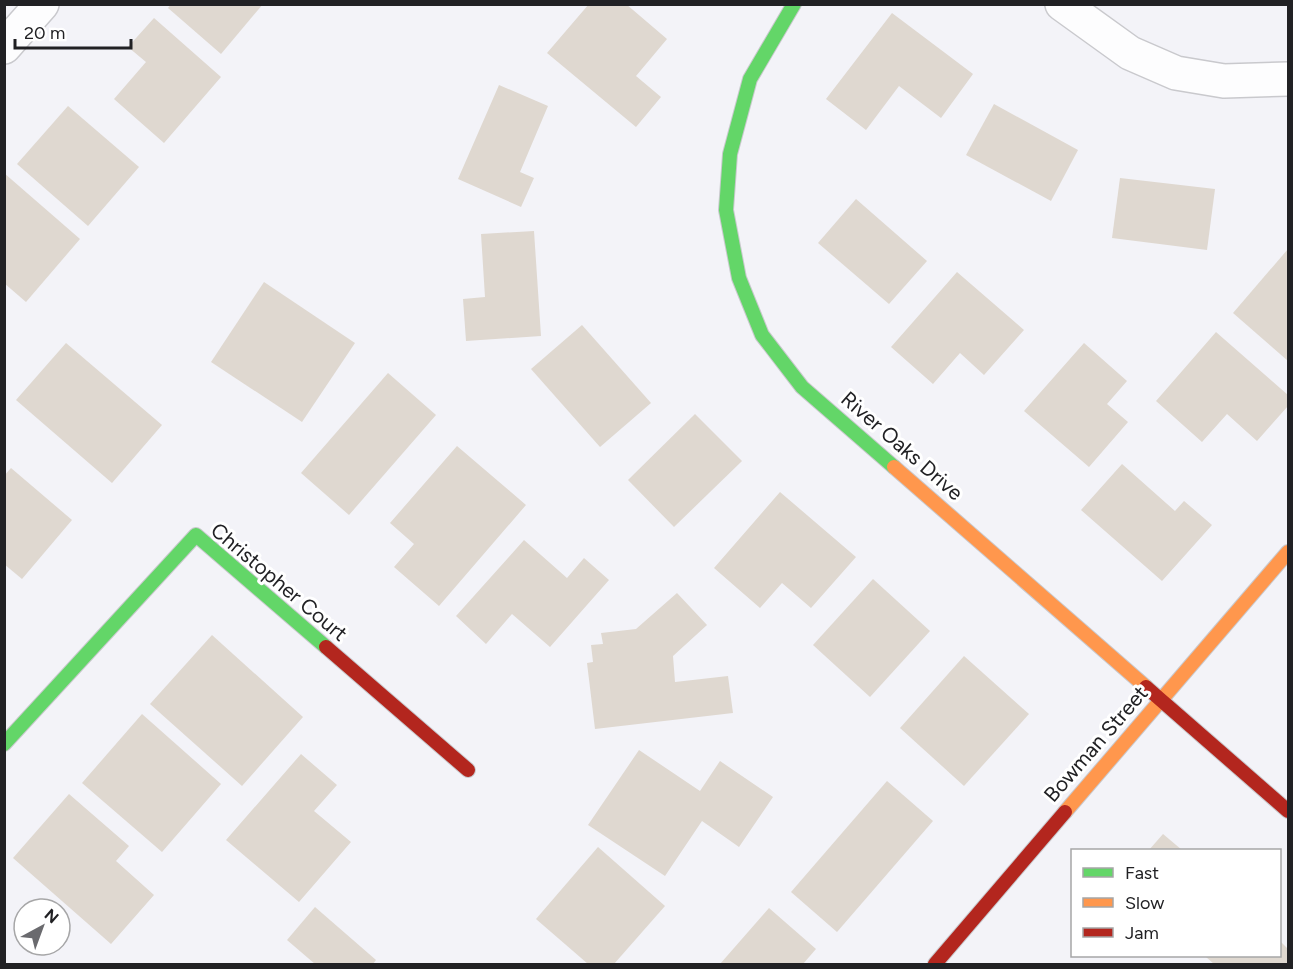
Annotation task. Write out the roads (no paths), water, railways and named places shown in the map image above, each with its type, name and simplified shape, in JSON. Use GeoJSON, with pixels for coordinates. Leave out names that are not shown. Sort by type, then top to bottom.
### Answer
{"type":"FeatureCollection","features":[{"type":"Feature","properties":{"kind":"street"},"geometry":{"type":"LineString","coordinates":[[4,47],[42,4]]}},
{"type":"Feature","properties":{"kind":"street","name":"River Oaks Drive"},"geometry":{"type":"LineString","coordinates":[[794,4],[750,79],[730,154],[726,210],[739,278],[762,335],[802,387],[1288,811]]}},
{"type":"Feature","properties":{"kind":"street"},"geometry":{"type":"LineString","coordinates":[[1062,4],[1130,53],[1176,73],[1224,81],[1288,79]]}},
{"type":"Feature","properties":{"kind":"street","name":"Christopher Court"},"geometry":{"type":"LineString","coordinates":[[4,744],[196,535],[468,771]]}},
{"type":"Feature","properties":{"kind":"street","name":"Bowman Street"},"geometry":{"type":"LineString","coordinates":[[935,964],[1288,552]]}}]}
